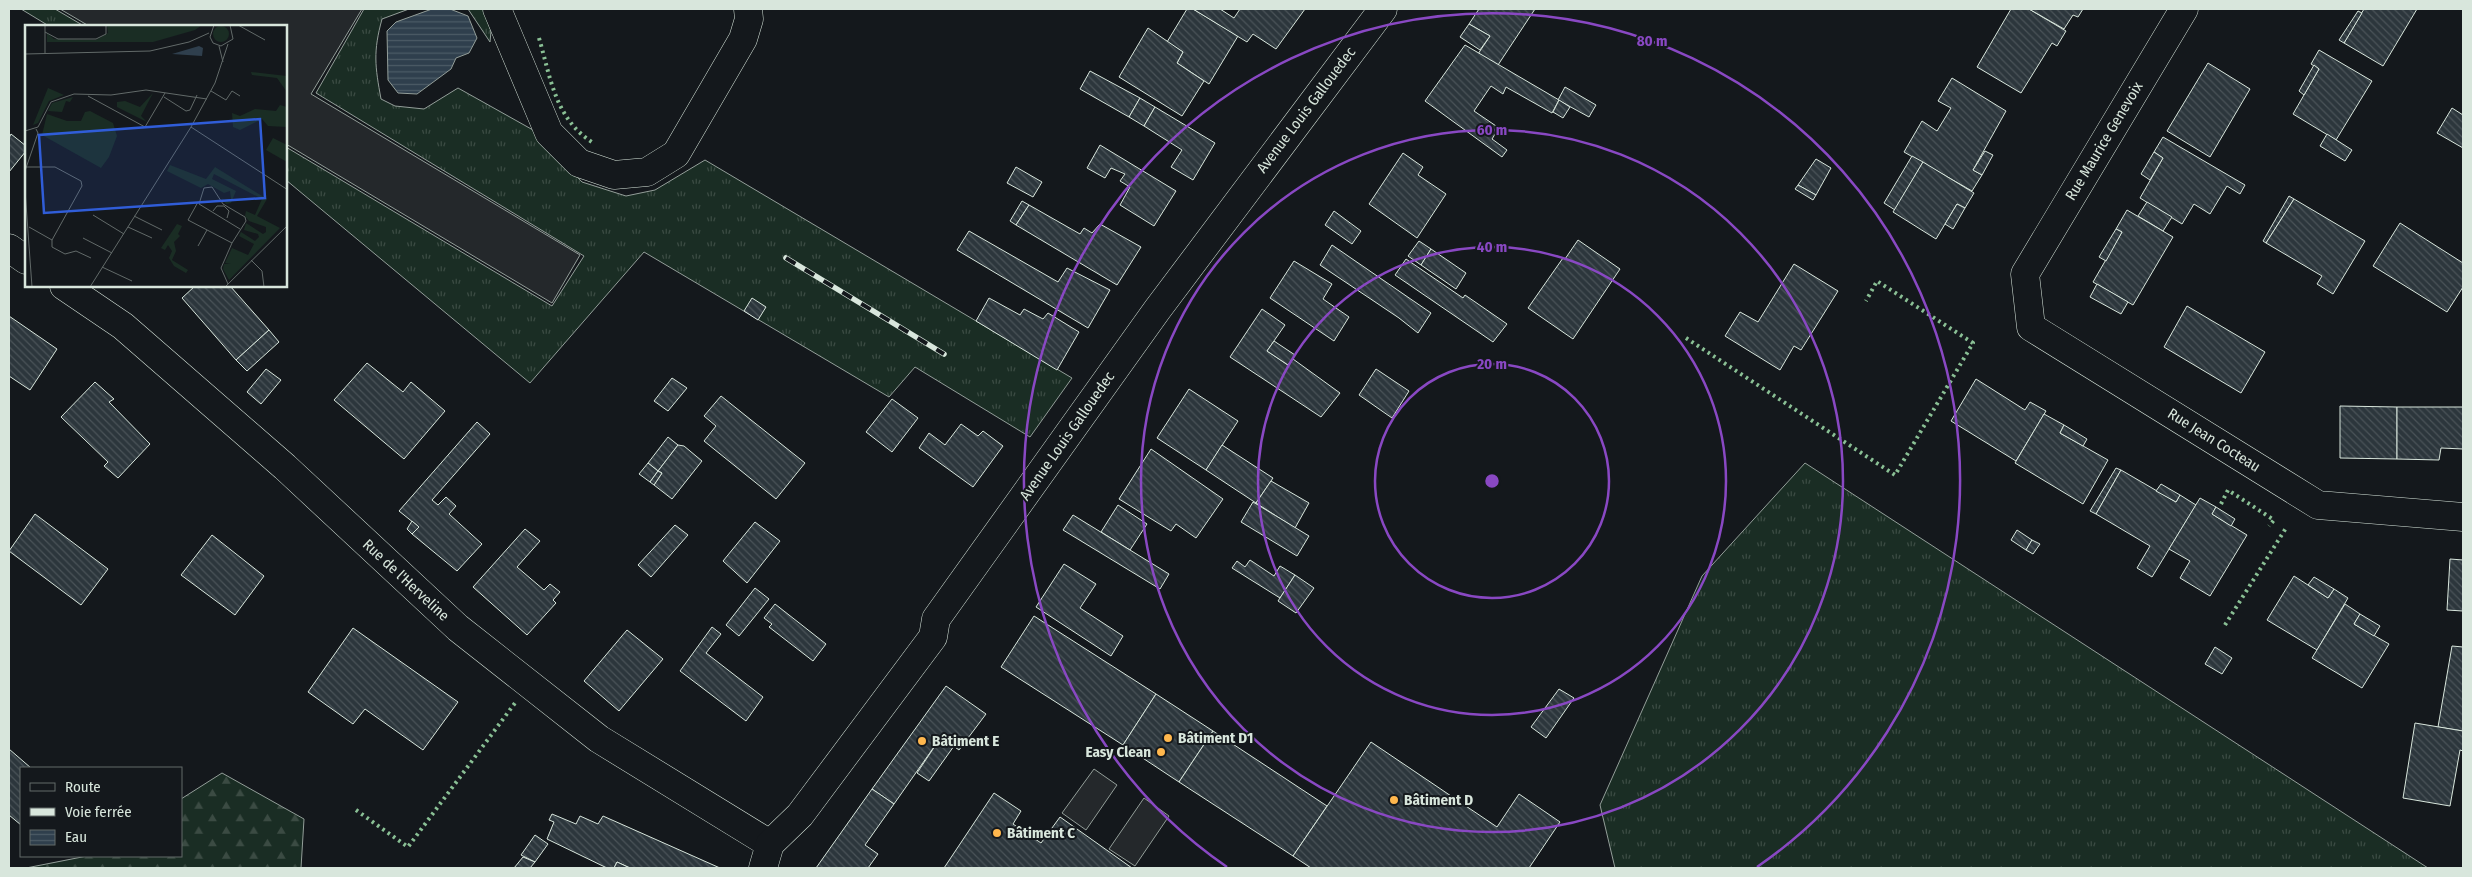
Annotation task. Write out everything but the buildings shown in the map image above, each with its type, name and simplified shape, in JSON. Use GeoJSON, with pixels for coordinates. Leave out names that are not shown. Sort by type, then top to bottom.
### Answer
{"type":"FeatureCollection","features":[{"type":"Feature","properties":{"kind":"street"},"geometry":{"type":"LineString","coordinates":[[497,9],[549,133],[580,163],[614,175],[647,172],[676,154],[743,39],[749,19],[748,9]]}},
{"type":"Feature","properties":{"kind":"street","name":"Avenue Louis Gallouedec"},"geometry":{"type":"LineString","coordinates":[[766,856],[800,815],[933,637],[936,619],[1157,310],[1383,9]]}},
{"type":"Feature","properties":{"kind":"street","name":"Rue Maurice Genevoix"},"geometry":{"type":"LineString","coordinates":[[2025,274],[2184,9]]}},
{"type":"Feature","properties":{"kind":"street"},"geometry":{"type":"LineString","coordinates":[[9,248],[25,259]]}},
{"type":"Feature","properties":{"kind":"street","name":"Rue Jean Cocteau"},"geometry":{"type":"LineString","coordinates":[[2025,274],[2031,327],[2318,505],[2463,517]]}},
{"type":"Feature","properties":{"kind":"street","name":"Rue de l'Herveline"},"geometry":{"type":"LineString","coordinates":[[67,288],[123,326],[284,467],[466,634],[599,739],[766,856]]}},
{"type":"Feature","properties":{"kind":"green space"},"geometry":{"type":"Polygon","coordinates":[[[21,9],[55,9],[82,25],[47,25],[21,9]]]}},
{"type":"Feature","properties":{"kind":"green space"},"geometry":{"type":"Polygon","coordinates":[[[364,9],[409,9],[382,19],[376,50],[377,77],[381,99],[395,106],[424,109],[458,88],[533,130],[582,182],[626,196],[655,190],[705,160],[1072,378],[1030,437],[915,367],[889,397],[644,252],[530,383],[288,182],[288,148],[552,306],[584,256],[316,93],[364,9]]]}},
{"type":"Feature","properties":{"kind":"green space"},"geometry":{"type":"Polygon","coordinates":[[[468,9],[484,9],[491,31],[490,42],[468,9]]]}},
{"type":"Feature","properties":{"kind":"green space"},"geometry":{"type":"Polygon","coordinates":[[[1805,463],[2428,868],[1615,868],[1600,805],[1702,576],[1805,463]]]}},
{"type":"Feature","properties":{"kind":"green space"},"geometry":{"type":"Polygon","coordinates":[[[222,773],[304,819],[301,868],[26,868],[82,857],[182,857],[182,798],[222,773]]]}},
{"type":"Feature","properties":{"kind":"shaded area"},"geometry":{"type":"Polygon","coordinates":[[[60,9],[362,9],[311,94],[580,255],[552,303],[288,145],[288,25],[87,25],[60,9]]]}},
{"type":"Feature","properties":{"kind":"shaded area"},"geometry":{"type":"Polygon","coordinates":[[[1094,769],[1117,785],[1086,830],[1062,813],[1094,769]]]}},
{"type":"Feature","properties":{"kind":"shaded area"},"geometry":{"type":"Polygon","coordinates":[[[1144,798],[1169,816],[1135,866],[1109,849],[1144,798]]]}},
{"type":"Feature","properties":{"kind":"water"},"geometry":{"type":"Polygon","coordinates":[[[432,9],[450,9],[468,16],[477,38],[469,53],[456,58],[451,69],[417,94],[398,93],[388,80],[387,31],[396,22],[432,9]]]}},
{"type":"Feature","properties":{"kind":"railway"},"geometry":{"type":"LineString","coordinates":[[786,258],[944,354]]}},
{"type":"Feature","properties":{"kind":"hedge"},"geometry":{"type":"LineString","coordinates":[[539,38],[551,83],[563,111],[571,123],[595,144]]}},
{"type":"Feature","properties":{"kind":"hedge"},"geometry":{"type":"LineString","coordinates":[[1686,338],[1895,475],[1973,343],[1877,281],[1866,301]]}},
{"type":"Feature","properties":{"kind":"hedge"},"geometry":{"type":"LineString","coordinates":[[2221,504],[2228,490],[2274,520],[2269,526]]}},
{"type":"Feature","properties":{"kind":"hedge"},"geometry":{"type":"LineString","coordinates":[[2225,625],[2286,528]]}},
{"type":"Feature","properties":{"kind":"hedge"},"geometry":{"type":"LineString","coordinates":[[356,810],[408,847],[515,703]]}},
{"type":"Feature","properties":{"kind":"place","name":"Bâtiment D1"},"geometry":{"type":"Point","coordinates":[1168,738]}},
{"type":"Feature","properties":{"kind":"place","name":"Bâtiment E"},"geometry":{"type":"Point","coordinates":[922,741]}},
{"type":"Feature","properties":{"kind":"place","name":"Easy Clean"},"geometry":{"type":"Point","coordinates":[1161,752]}},
{"type":"Feature","properties":{"kind":"place","name":"Bâtiment D"},"geometry":{"type":"Point","coordinates":[1394,800]}},
{"type":"Feature","properties":{"kind":"place","name":"Bâtiment C"},"geometry":{"type":"Point","coordinates":[997,833]}}]}
